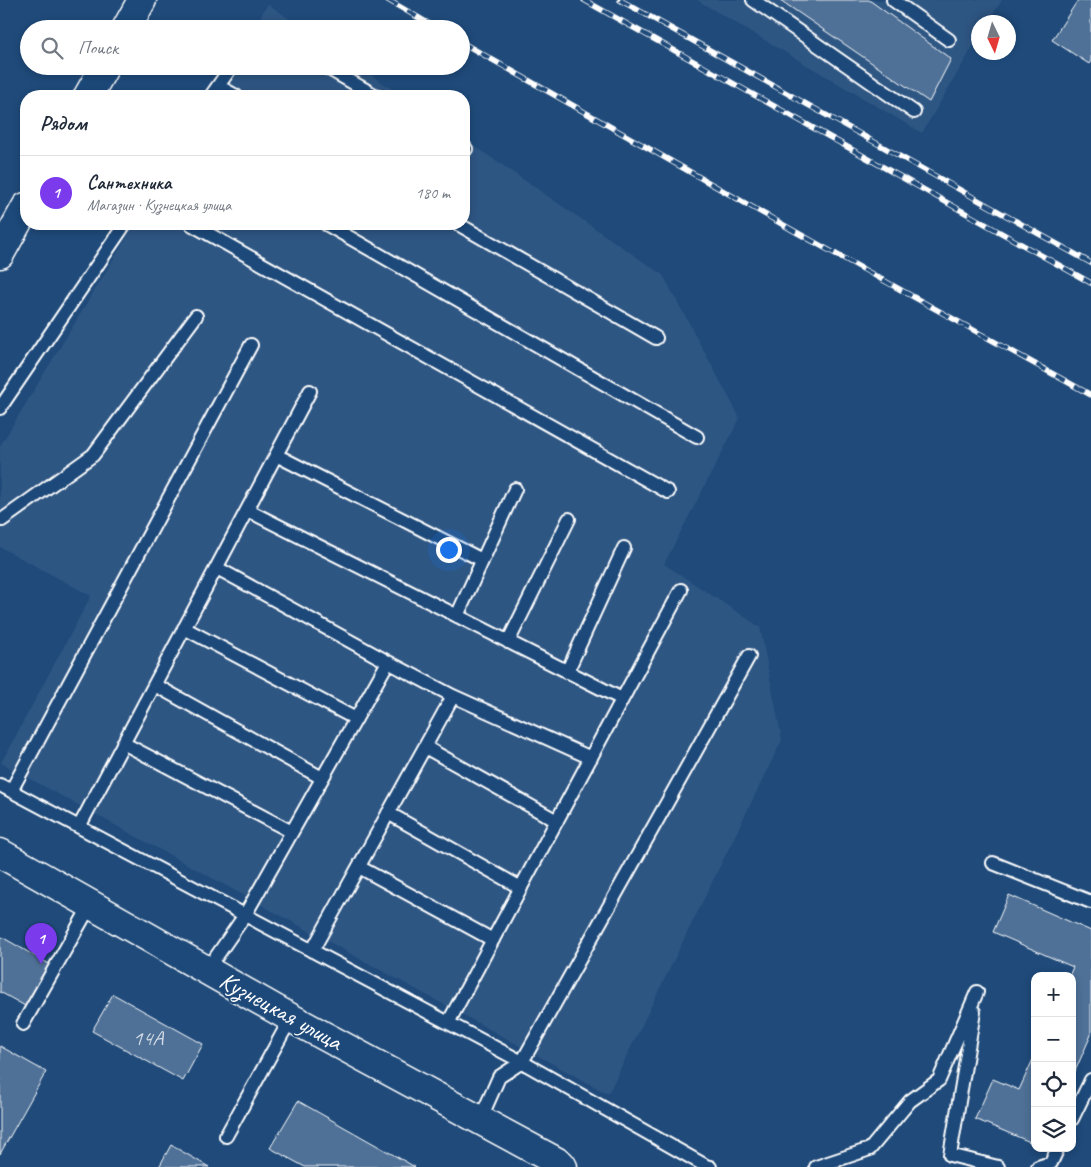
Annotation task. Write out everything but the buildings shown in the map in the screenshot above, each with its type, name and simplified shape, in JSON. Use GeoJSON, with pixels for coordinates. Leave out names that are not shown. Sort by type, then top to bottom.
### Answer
{"type":"FeatureCollection","features":[{"type":"Feature","properties":{"kind":"main road"},"geometry":{"type":"LineString","coordinates":[[131,20],[142,0]]}},
{"type":"Feature","properties":{"kind":"main road"},"geometry":{"type":"LineString","coordinates":[[91,90],[100,75]]}},
{"type":"Feature","properties":{"kind":"main road"},"geometry":{"type":"LineString","coordinates":[[0,254],[20,218]]}},
{"type":"Feature","properties":{"kind":"main road","name":"Кузнецкая улица"},"geometry":{"type":"LineString","coordinates":[[0,853],[291,1018],[565,1166]]}},
{"type":"Feature","properties":{"kind":"lane"},"geometry":{"type":"LineString","coordinates":[[753,0],[914,112]]}},
{"type":"Feature","properties":{"kind":"lane"},"geometry":{"type":"LineString","coordinates":[[893,0],[950,40]]}},
{"type":"Feature","properties":{"kind":"lane"},"geometry":{"type":"LineString","coordinates":[[216,90],[226,75]]}},
{"type":"Feature","properties":{"kind":"lane"},"geometry":{"type":"LineString","coordinates":[[340,75],[366,90]]}},
{"type":"Feature","properties":{"kind":"lane"},"geometry":{"type":"LineString","coordinates":[[0,408],[121,230]]}},
{"type":"Feature","properties":{"kind":"lane"},"geometry":{"type":"LineString","coordinates":[[202,230],[668,492]]}},
{"type":"Feature","properties":{"kind":"lane"},"geometry":{"type":"LineString","coordinates":[[336,230],[697,437]]}},
{"type":"Feature","properties":{"kind":"lane"},"geometry":{"type":"LineString","coordinates":[[468,230],[656,338]]}},
{"type":"Feature","properties":{"kind":"lane"},"geometry":{"type":"LineString","coordinates":[[0,519],[2,520],[93,455],[196,316]]}},
{"type":"Feature","properties":{"kind":"lane"},"geometry":{"type":"LineString","coordinates":[[251,345],[6,788],[522,1062],[710,1167]]}},
{"type":"Feature","properties":{"kind":"lane"},"geometry":{"type":"LineString","coordinates":[[79,827],[310,391]]}},
{"type":"Feature","properties":{"kind":"lane"},"geometry":{"type":"LineString","coordinates":[[276,455],[482,560]]}},
{"type":"Feature","properties":{"kind":"lane"},"geometry":{"type":"LineString","coordinates":[[457,616],[515,489]]}},
{"type":"Feature","properties":{"kind":"lane"},"geometry":{"type":"LineString","coordinates":[[247,510],[622,699]]}},
{"type":"Feature","properties":{"kind":"lane"},"geometry":{"type":"LineString","coordinates":[[508,642],[569,519]]}},
{"type":"Feature","properties":{"kind":"lane"},"geometry":{"type":"LineString","coordinates":[[567,672],[624,548]]}},
{"type":"Feature","properties":{"kind":"lane"},"geometry":{"type":"LineString","coordinates":[[216,568],[453,696],[591,758]]}},
{"type":"Feature","properties":{"kind":"lane"},"geometry":{"type":"LineString","coordinates":[[448,1023],[680,590]]}},
{"type":"Feature","properties":{"kind":"lane"},"geometry":{"type":"LineString","coordinates":[[184,628],[356,719]]}},
{"type":"Feature","properties":{"kind":"lane"},"geometry":{"type":"LineString","coordinates":[[480,1120],[499,1077],[522,1062],[749,656]]}},
{"type":"Feature","properties":{"kind":"lane"},"geometry":{"type":"LineString","coordinates":[[207,970],[245,915],[388,662]]}},
{"type":"Feature","properties":{"kind":"lane"},"geometry":{"type":"LineString","coordinates":[[154,684],[322,778]]}},
{"type":"Feature","properties":{"kind":"lane"},"geometry":{"type":"LineString","coordinates":[[312,951],[453,696]]}},
{"type":"Feature","properties":{"kind":"lane"},"geometry":{"type":"LineString","coordinates":[[123,743],[292,832]]}},
{"type":"Feature","properties":{"kind":"lane"},"geometry":{"type":"LineString","coordinates":[[425,747],[557,821]]}},
{"type":"Feature","properties":{"kind":"lane"},"geometry":{"type":"LineString","coordinates":[[388,813],[521,888]]}},
{"type":"Feature","properties":{"kind":"lane"},"geometry":{"type":"LineString","coordinates":[[993,863],[1091,902]]}},
{"type":"Feature","properties":{"kind":"lane"},"geometry":{"type":"LineString","coordinates":[[359,867],[493,940]]}},
{"type":"Feature","properties":{"kind":"lane"},"geometry":{"type":"LineString","coordinates":[[23,1024],[91,904]]}},
{"type":"Feature","properties":{"kind":"lane"},"geometry":{"type":"LineString","coordinates":[[816,1167],[870,1149],[910,1101],[939,1080],[977,992],[950,1155],[998,1167]]}},
{"type":"Feature","properties":{"kind":"lane"},"geometry":{"type":"LineString","coordinates":[[226,1136],[291,1018]]}},
{"type":"Feature","properties":{"kind":"lane"},"geometry":{"type":"LineString","coordinates":[[1076,1111],[1091,1080]]}},
{"type":"Feature","properties":{"kind":"lane"},"geometry":{"type":"LineString","coordinates":[[1038,1167],[1051,1163],[1056,1152]]}},
{"type":"Feature","properties":{"kind":"shaded area"},"geometry":{"type":"Polygon","coordinates":[[[697,0],[1002,0],[992,15],[971,15],[971,50],[922,133],[697,0]]]}},
{"type":"Feature","properties":{"kind":"shaded area"},"geometry":{"type":"Polygon","coordinates":[[[268,4],[291,20],[258,20],[268,4]]]}},
{"type":"Feature","properties":{"kind":"shaded area"},"geometry":{"type":"Polygon","coordinates":[[[225,75],[371,75],[393,90],[216,90],[225,75]]]}},
{"type":"Feature","properties":{"kind":"shaded area"},"geometry":{"type":"Polygon","coordinates":[[[470,143],[663,275],[740,418],[664,564],[760,627],[782,740],[608,1094],[1,763],[91,596],[0,547],[0,446],[131,230],[470,230],[470,143]]]}},
{"type":"Feature","properties":{"kind":"railway"},"geometry":{"type":"LineString","coordinates":[[388,0],[422,20]]}},
{"type":"Feature","properties":{"kind":"railway"},"geometry":{"type":"LineString","coordinates":[[584,0],[1091,283]]}},
{"type":"Feature","properties":{"kind":"railway"},"geometry":{"type":"LineString","coordinates":[[620,0],[1091,263]]}},
{"type":"Feature","properties":{"kind":"railway"},"geometry":{"type":"LineString","coordinates":[[470,47],[796,232],[1091,395]]}},
{"type":"Feature","properties":{"kind":"place","name":"Сантехника"},"geometry":{"type":"Point","coordinates":[41,964]}}]}
